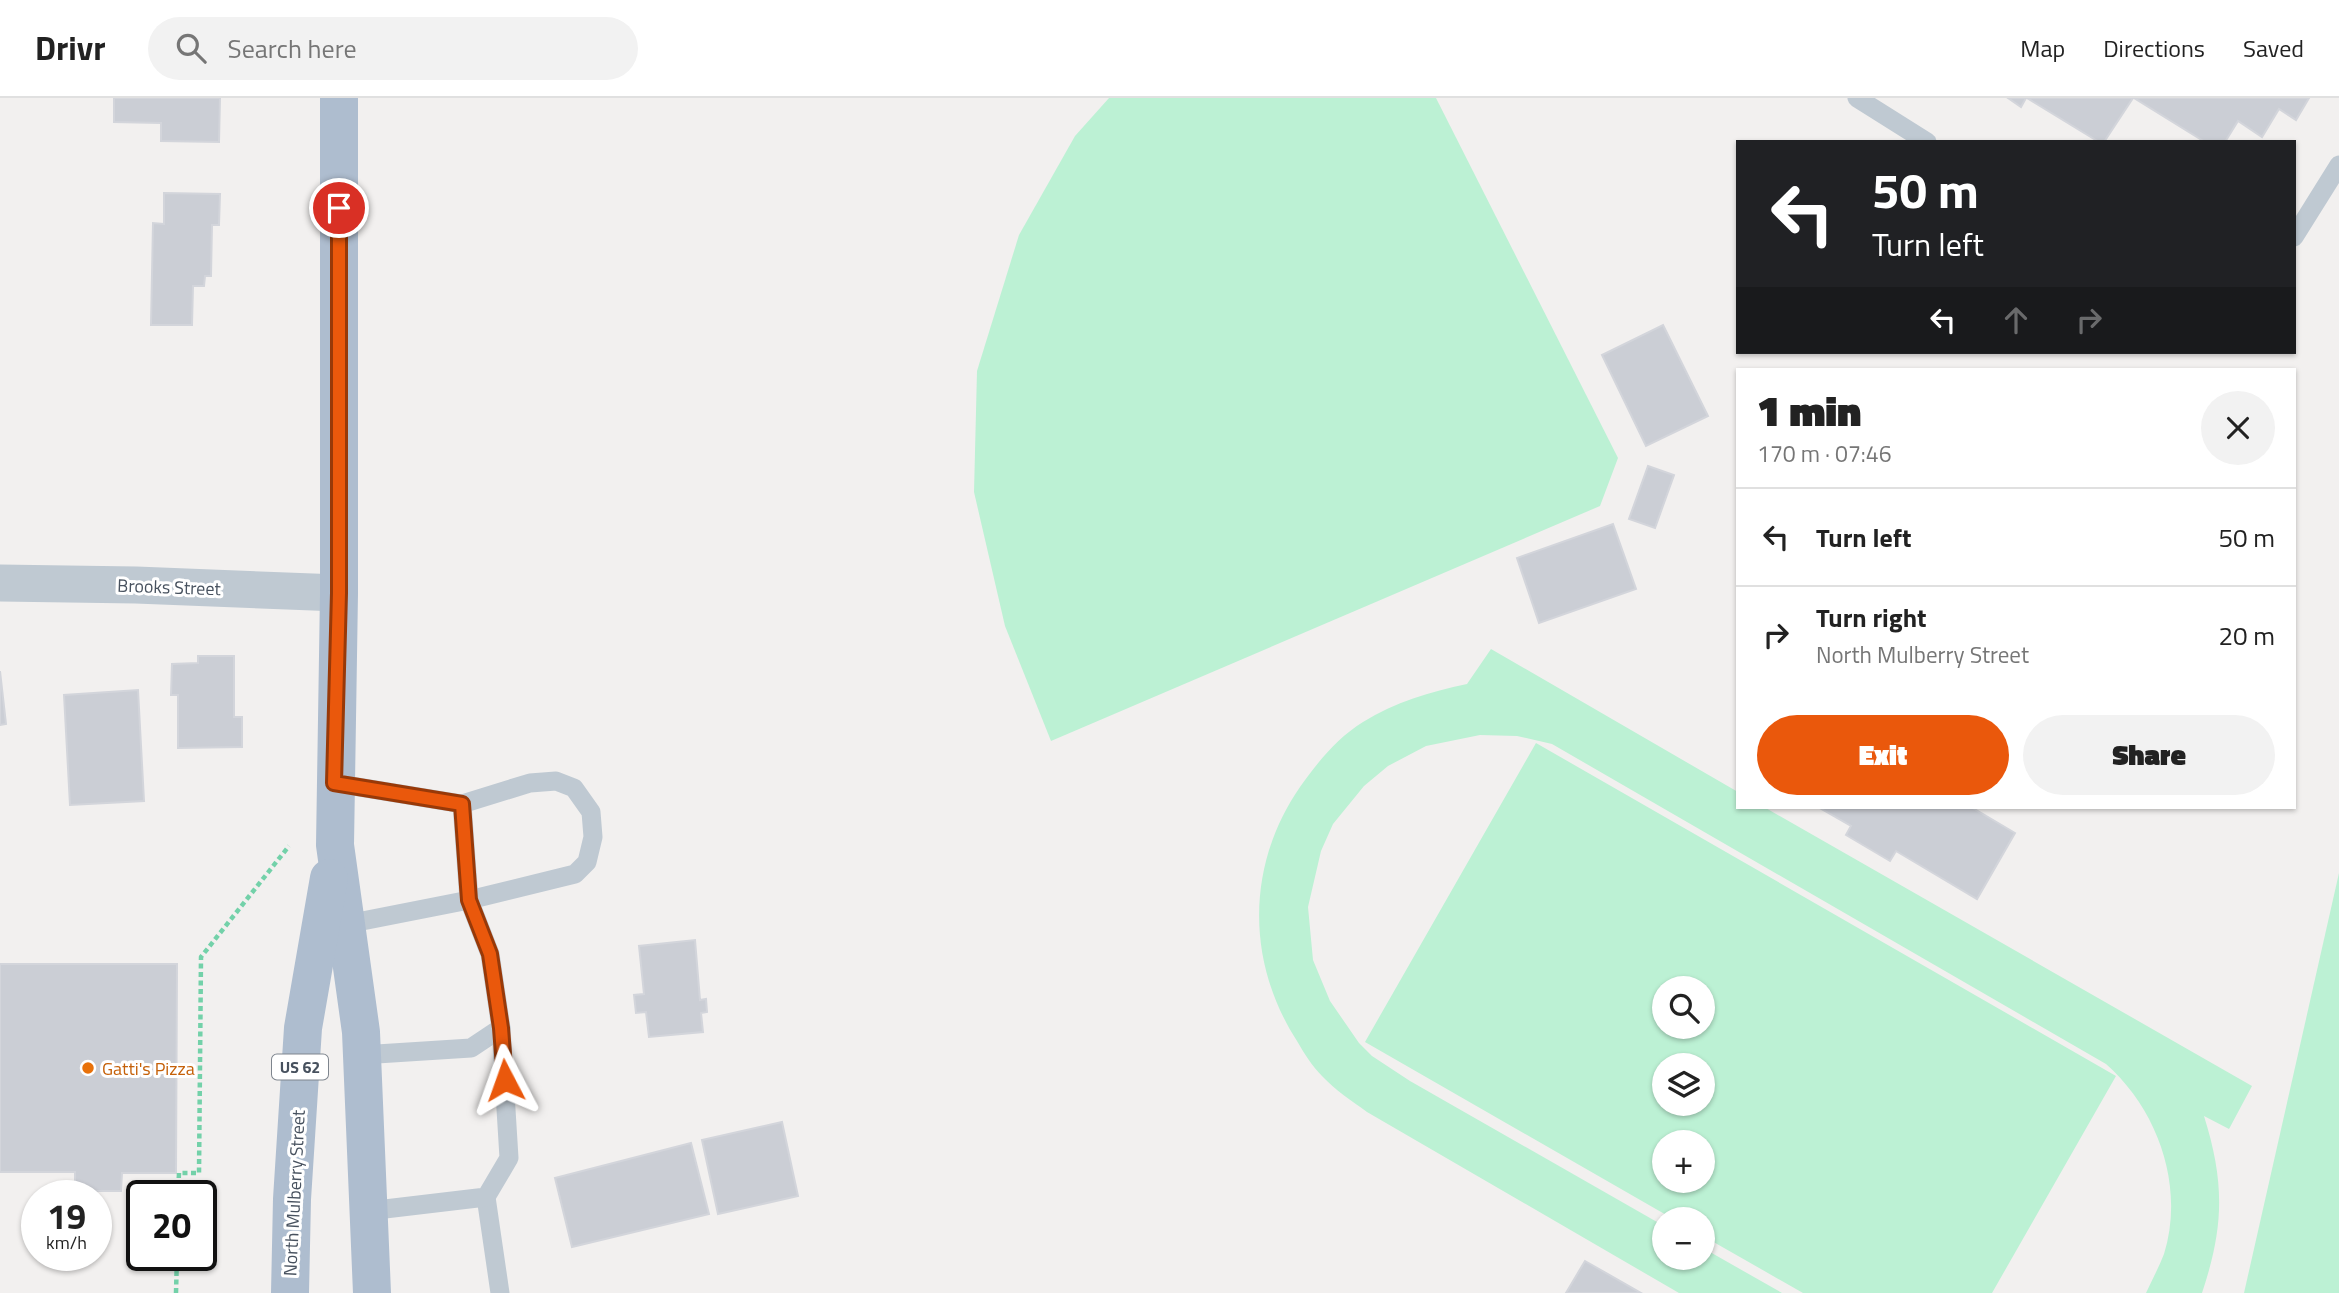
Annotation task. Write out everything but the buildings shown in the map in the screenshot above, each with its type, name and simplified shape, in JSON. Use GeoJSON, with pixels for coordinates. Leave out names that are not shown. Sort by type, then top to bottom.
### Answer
{"type":"FeatureCollection","features":[{"type":"Feature","properties":{"kind":"main road","name":"North Mulberry Street"},"geometry":{"type":"LineString","coordinates":[[339,98],[339,593],[335,845],[347,924],[361,1055],[372,1293]]}},
{"type":"Feature","properties":{"kind":"main road","name":"North Mulberry Street"},"geometry":{"type":"LineString","coordinates":[[290,1293],[292,1199],[303,1028],[335,845]]}},
{"type":"Feature","properties":{"kind":"street","name":"Brooks Street"},"geometry":{"type":"LineString","coordinates":[[0,583],[109,584],[339,593]]}},
{"type":"Feature","properties":{"kind":"lane"},"geometry":{"type":"LineString","coordinates":[[1857,98],[1924,140]]}},
{"type":"Feature","properties":{"kind":"lane"},"geometry":{"type":"LineString","coordinates":[[2296,234],[2339,165]]}},
{"type":"Feature","properties":{"kind":"lane"},"geometry":{"type":"LineString","coordinates":[[334,783],[462,804],[530,783],[556,781],[574,788],[591,812],[593,838],[587,862],[575,874],[469,900],[347,924]]}},
{"type":"Feature","properties":{"kind":"lane"},"geometry":{"type":"LineString","coordinates":[[462,804],[469,900],[490,954],[501,1028],[509,1158],[486,1197],[500,1293]]}},
{"type":"Feature","properties":{"kind":"lane"},"geometry":{"type":"LineString","coordinates":[[361,1055],[471,1048],[501,1028]]}},
{"type":"Feature","properties":{"kind":"lane"},"geometry":{"type":"LineString","coordinates":[[368,1211],[486,1197]]}},
{"type":"Feature","properties":{"kind":"path"},"geometry":{"type":"LineString","coordinates":[[178,1180],[178,1173],[199,1173],[201,957],[289,846]]}},
{"type":"Feature","properties":{"kind":"path"},"geometry":{"type":"LineString","coordinates":[[176,1293],[177,1271]]}},
{"type":"Feature","properties":{"kind":"green space"},"geometry":{"type":"Polygon","coordinates":[[[1109,98],[1436,98],[1618,458],[1600,506],[1051,741],[1005,626],[974,492],[977,371],[1019,235],[1075,136],[1109,98]]]}},
{"type":"Feature","properties":{"kind":"green space"},"geometry":{"type":"Polygon","coordinates":[[[1491,649],[1736,791],[1736,809],[1767,809],[2252,1086],[2229,1129],[2204,1116],[2216,1163],[2219,1205],[2215,1247],[2202,1293],[2146,1293],[2164,1254],[2170,1228],[2169,1176],[2153,1126],[2140,1104],[2106,1064],[1552,744],[1517,736],[1480,735],[1426,746],[1388,766],[1364,786],[1333,824],[1321,851],[1308,907],[1313,960],[1330,1001],[1359,1043],[1372,1056],[1410,1081],[1652,1219],[1652,1270],[1715,1270],[1715,1255],[1782,1293],[1679,1293],[1367,1112],[1332,1086],[1300,1046],[1280,1011],[1268,979],[1261,946],[1259,914],[1262,881],[1270,848],[1282,817],[1321,760],[1336,743],[1363,722],[1400,703],[1467,684],[1491,649]]]}},
{"type":"Feature","properties":{"kind":"green space"},"geometry":{"type":"Polygon","coordinates":[[[1536,743],[2116,1076],[1992,1293],[1803,1293],[1715,1243],[1715,1207],[1652,1207],[1365,1042],[1536,743]]]}},
{"type":"Feature","properties":{"kind":"green space"},"geometry":{"type":"Polygon","coordinates":[[[2339,873],[2339,1293],[2244,1293],[2339,873]]]}},
{"type":"Feature","properties":{"kind":"place","name":"Gatti's Pizza"},"geometry":{"type":"Point","coordinates":[88,1068]}},
{"type":"Feature","properties":{"kind":"route"},"geometry":{"type":"LineString","coordinates":[[339,208],[339,593],[334,783],[462,804],[469,900],[490,954],[501,1028],[505,1080]]}}]}
